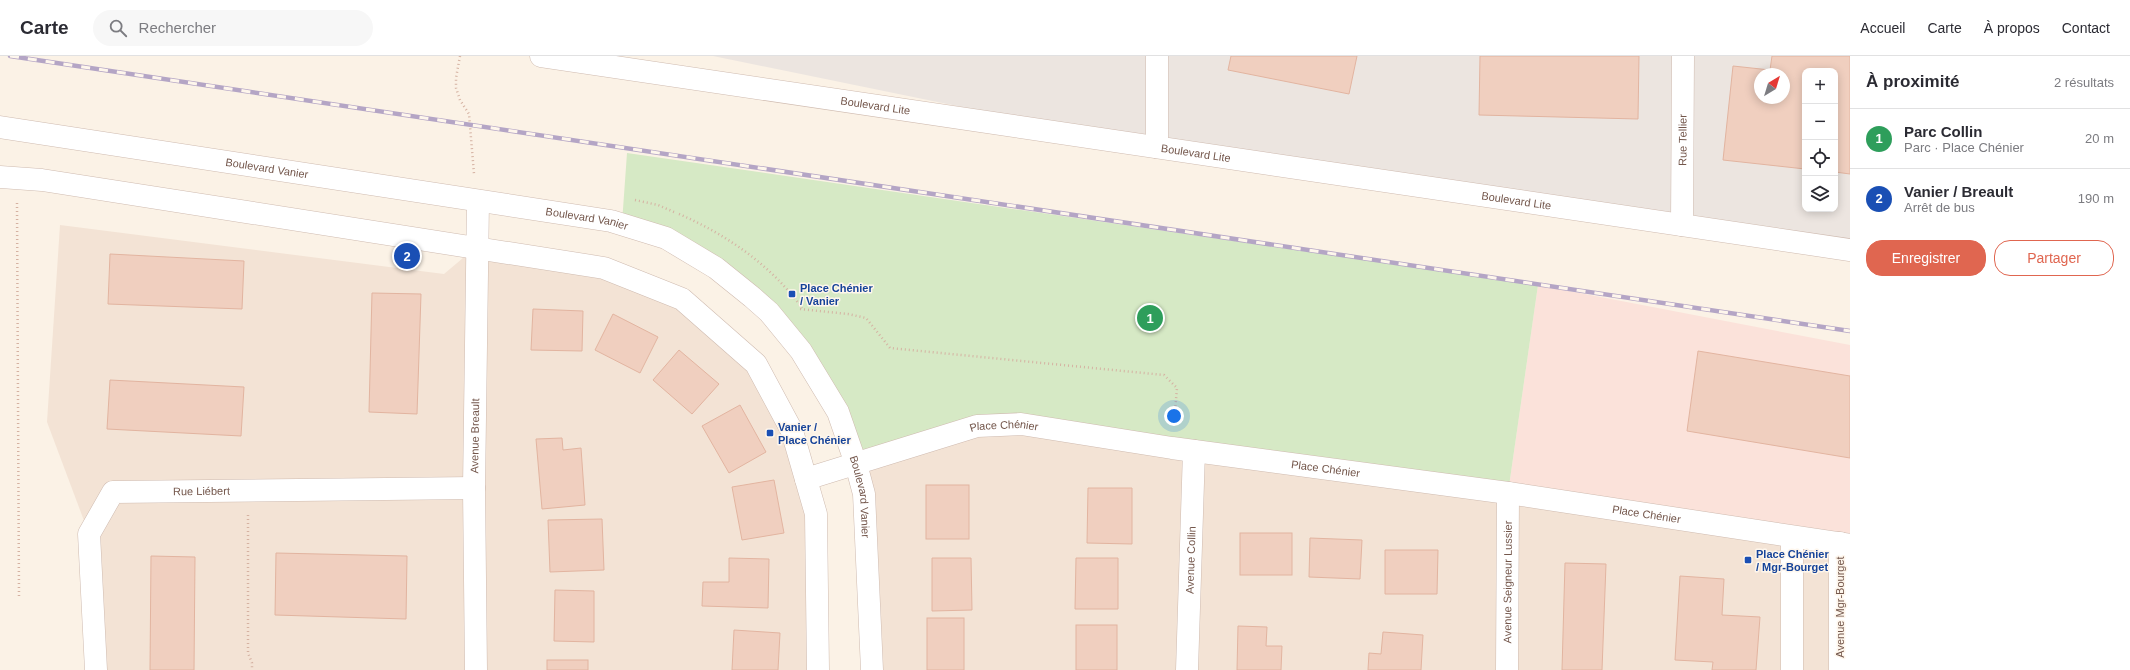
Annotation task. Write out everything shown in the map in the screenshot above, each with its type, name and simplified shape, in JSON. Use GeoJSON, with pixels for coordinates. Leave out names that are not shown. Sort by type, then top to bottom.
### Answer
{"type":"FeatureCollection","features":[{"type":"Feature","properties":{"kind":"street","name":"Boulevard Lite"},"geometry":{"type":"LineString","coordinates":[[541,56],[1157,146],[1850,250]]}},
{"type":"Feature","properties":{"kind":"street"},"geometry":{"type":"LineString","coordinates":[[1157,56],[1157,146]]}},
{"type":"Feature","properties":{"kind":"street","name":"Rue Tellier"},"geometry":{"type":"LineString","coordinates":[[1682,225],[1683,56]]}},
{"type":"Feature","properties":{"kind":"street","name":"Boulevard Vanier"},"geometry":{"type":"LineString","coordinates":[[0,127],[611,221],[666,238],[716,268],[769,312],[801,351],[838,412],[856,464],[864,494],[872,670]]}},
{"type":"Feature","properties":{"kind":"street"},"geometry":{"type":"LineString","coordinates":[[0,177],[42,180],[604,268],[682,299],[756,364],[792,431],[816,514],[818,670]]}},
{"type":"Feature","properties":{"kind":"street","name":"Avenue Breault"},"geometry":{"type":"LineString","coordinates":[[476,670],[474,488],[478,282],[476,247],[478,201]]}},
{"type":"Feature","properties":{"kind":"street","name":"Place Chénier"},"geometry":{"type":"LineString","coordinates":[[806,479],[977,426],[1021,424],[1172,448],[1508,493],[1845,544]]}},
{"type":"Feature","properties":{"kind":"street","name":"Avenue Collin"},"geometry":{"type":"LineString","coordinates":[[1187,670],[1194,451]]}},
{"type":"Feature","properties":{"kind":"street","name":"Rue Liébert"},"geometry":{"type":"LineString","coordinates":[[96,670],[89,534],[113,492],[474,488]]}},
{"type":"Feature","properties":{"kind":"street","name":"Avenue Seigneur Lussier"},"geometry":{"type":"LineString","coordinates":[[1507,670],[1508,493]]}},
{"type":"Feature","properties":{"kind":"street"},"geometry":{"type":"LineString","coordinates":[[1792,537],[1792,670]]}},
{"type":"Feature","properties":{"kind":"street","name":"Avenue Mgr-Bourget"},"geometry":{"type":"LineString","coordinates":[[1840,670],[1845,544]]}},
{"type":"Feature","properties":{"kind":"path"},"geometry":{"type":"LineString","coordinates":[[460,56],[456,78],[456,88],[460,100],[469,114],[474,174]]}},
{"type":"Feature","properties":{"kind":"path"},"geometry":{"type":"LineString","coordinates":[[16,237],[19,598]]}},
{"type":"Feature","properties":{"kind":"path"},"geometry":{"type":"LineString","coordinates":[[769,312],[802,308],[866,318],[890,348],[1164,375],[1177,388],[1172,448]]}},
{"type":"Feature","properties":{"kind":"path"},"geometry":{"type":"LineString","coordinates":[[248,490],[248,653],[252,663],[252,670]]}},
{"type":"Feature","properties":{"kind":"shaded area"},"geometry":{"type":"Polygon","coordinates":[[[713,56],[1850,56],[1850,250],[1157,147],[713,56]]]}},
{"type":"Feature","properties":{"kind":"shaded area"},"geometry":{"type":"Polygon","coordinates":[[[60,225],[444,274],[476,247],[682,299],[756,364],[806,479],[818,670],[96,670],[89,534],[47,422],[60,225]]]}},
{"type":"Feature","properties":{"kind":"shaded area"},"geometry":{"type":"Polygon","coordinates":[[[1538,285],[1850,345],[1850,544],[1508,493],[1538,285]]]}},
{"type":"Feature","properties":{"kind":"shaded area"},"geometry":{"type":"Polygon","coordinates":[[[977,426],[1850,545],[1850,670],[867,670],[863,465],[977,426]]]}},
{"type":"Feature","properties":{"kind":"green space"},"geometry":{"type":"Polygon","coordinates":[[[627,153],[1538,285],[1508,493],[993,417],[863,465],[801,351],[702,253],[622,223],[627,153]]]}},
{"type":"Feature","properties":{"kind":"building"},"geometry":{"type":"Polygon","coordinates":[[[1231,56],[1357,56],[1349,94],[1228,70],[1231,56]]]}},
{"type":"Feature","properties":{"kind":"building"},"geometry":{"type":"Polygon","coordinates":[[[1480,56],[1639,56],[1638,119],[1479,115],[1480,56]]]}},
{"type":"Feature","properties":{"kind":"building"},"geometry":{"type":"Polygon","coordinates":[[[1772,56],[1850,56],[1850,174],[1838,172],[1838,68],[1802,68],[1802,169],[1723,160],[1733,66],[1754,68],[1754,104],[1790,104],[1790,68],[1770,68],[1772,56]]]}},
{"type":"Feature","properties":{"kind":"building"},"geometry":{"type":"Polygon","coordinates":[[[110,254],[244,261],[242,309],[108,304],[110,254]]]}},
{"type":"Feature","properties":{"kind":"building"},"geometry":{"type":"Polygon","coordinates":[[[372,293],[421,294],[417,414],[369,412],[372,293]]]}},
{"type":"Feature","properties":{"kind":"building"},"geometry":{"type":"Polygon","coordinates":[[[533,309],[583,311],[582,351],[531,350],[533,309]]]}},
{"type":"Feature","properties":{"kind":"building"},"geometry":{"type":"Polygon","coordinates":[[[613,314],[658,337],[640,373],[595,350],[613,314]]]}},
{"type":"Feature","properties":{"kind":"building"},"geometry":{"type":"Polygon","coordinates":[[[679,350],[719,384],[692,414],[653,380],[679,350]]]}},
{"type":"Feature","properties":{"kind":"building"},"geometry":{"type":"Polygon","coordinates":[[[1698,351],[1850,376],[1850,458],[1687,431],[1698,351]]]}},
{"type":"Feature","properties":{"kind":"building"},"geometry":{"type":"Polygon","coordinates":[[[110,380],[244,387],[241,436],[107,429],[110,380]]]}},
{"type":"Feature","properties":{"kind":"building"},"geometry":{"type":"Polygon","coordinates":[[[740,405],[766,452],[729,473],[702,426],[740,405]]]}},
{"type":"Feature","properties":{"kind":"building"},"geometry":{"type":"Polygon","coordinates":[[[562,438],[563,450],[581,448],[585,505],[542,509],[536,439],[562,438]]]}},
{"type":"Feature","properties":{"kind":"building"},"geometry":{"type":"Polygon","coordinates":[[[774,480],[784,533],[742,540],[732,487],[774,480]]]}},
{"type":"Feature","properties":{"kind":"building"},"geometry":{"type":"Polygon","coordinates":[[[926,485],[969,485],[969,539],[926,539],[926,485]]]}},
{"type":"Feature","properties":{"kind":"building"},"geometry":{"type":"Polygon","coordinates":[[[1088,488],[1132,488],[1132,544],[1087,543],[1088,488]]]}},
{"type":"Feature","properties":{"kind":"building"},"geometry":{"type":"Polygon","coordinates":[[[602,519],[604,570],[550,572],[548,520],[602,519]]]}},
{"type":"Feature","properties":{"kind":"building"},"geometry":{"type":"Polygon","coordinates":[[[1240,533],[1292,533],[1292,575],[1240,575],[1240,533]]]}},
{"type":"Feature","properties":{"kind":"building"},"geometry":{"type":"Polygon","coordinates":[[[1310,538],[1362,540],[1360,579],[1309,577],[1310,538]]]}},
{"type":"Feature","properties":{"kind":"building"},"geometry":{"type":"Polygon","coordinates":[[[1385,550],[1438,550],[1437,594],[1385,594],[1385,550]]]}},
{"type":"Feature","properties":{"kind":"building"},"geometry":{"type":"Polygon","coordinates":[[[276,553],[407,556],[406,619],[275,615],[276,553]]]}},
{"type":"Feature","properties":{"kind":"building"},"geometry":{"type":"Polygon","coordinates":[[[151,556],[195,557],[194,670],[150,670],[151,556]]]}},
{"type":"Feature","properties":{"kind":"building"},"geometry":{"type":"Polygon","coordinates":[[[729,558],[769,559],[768,608],[702,606],[703,582],[729,582],[729,558]]]}},
{"type":"Feature","properties":{"kind":"building"},"geometry":{"type":"Polygon","coordinates":[[[932,558],[971,558],[972,610],[932,611],[932,558]]]}},
{"type":"Feature","properties":{"kind":"building"},"geometry":{"type":"Polygon","coordinates":[[[1076,558],[1118,558],[1118,609],[1075,609],[1076,558]]]}},
{"type":"Feature","properties":{"kind":"building"},"geometry":{"type":"Polygon","coordinates":[[[1565,563],[1606,564],[1602,670],[1562,670],[1565,563]]]}},
{"type":"Feature","properties":{"kind":"building"},"geometry":{"type":"Polygon","coordinates":[[[1680,576],[1724,579],[1722,615],[1760,617],[1756,670],[1712,670],[1713,662],[1675,660],[1680,576]]]}},
{"type":"Feature","properties":{"kind":"building"},"geometry":{"type":"Polygon","coordinates":[[[555,590],[594,591],[594,642],[554,641],[555,590]]]}},
{"type":"Feature","properties":{"kind":"building"},"geometry":{"type":"Polygon","coordinates":[[[927,618],[964,618],[964,670],[927,670],[927,618]]]}},
{"type":"Feature","properties":{"kind":"building"},"geometry":{"type":"Polygon","coordinates":[[[1076,625],[1117,625],[1117,670],[1076,670],[1076,625]]]}},
{"type":"Feature","properties":{"kind":"building"},"geometry":{"type":"Polygon","coordinates":[[[1238,626],[1267,627],[1266,646],[1282,646],[1281,670],[1237,670],[1238,626]]]}},
{"type":"Feature","properties":{"kind":"building"},"geometry":{"type":"Polygon","coordinates":[[[734,630],[780,633],[778,670],[732,670],[734,630]]]}},
{"type":"Feature","properties":{"kind":"building"},"geometry":{"type":"Polygon","coordinates":[[[1383,632],[1423,635],[1421,670],[1368,670],[1369,653],[1381,654],[1383,632]]]}},
{"type":"Feature","properties":{"kind":"building"},"geometry":{"type":"Polygon","coordinates":[[[547,660],[588,660],[588,670],[547,670],[547,660]]]}},
{"type":"Feature","properties":{"kind":"railway"},"geometry":{"type":"LineString","coordinates":[[10,56],[1850,331]]}},
{"type":"Feature","properties":{"kind":"place","name":"Vanier / Breault"},"geometry":{"type":"Point","coordinates":[407,256]}},
{"type":"Feature","properties":{"kind":"place","name":"Place Chénier / Vanier"},"geometry":{"type":"Point","coordinates":[792,294]}},
{"type":"Feature","properties":{"kind":"place","name":"Parc Collin"},"geometry":{"type":"Point","coordinates":[1150,318]}},
{"type":"Feature","properties":{"kind":"place","name":"Vanier / Place Chénier"},"geometry":{"type":"Point","coordinates":[770,433]}},
{"type":"Feature","properties":{"kind":"place","name":"Place Chénier / Mgr-Bourget"},"geometry":{"type":"Point","coordinates":[1748,560]}}]}
